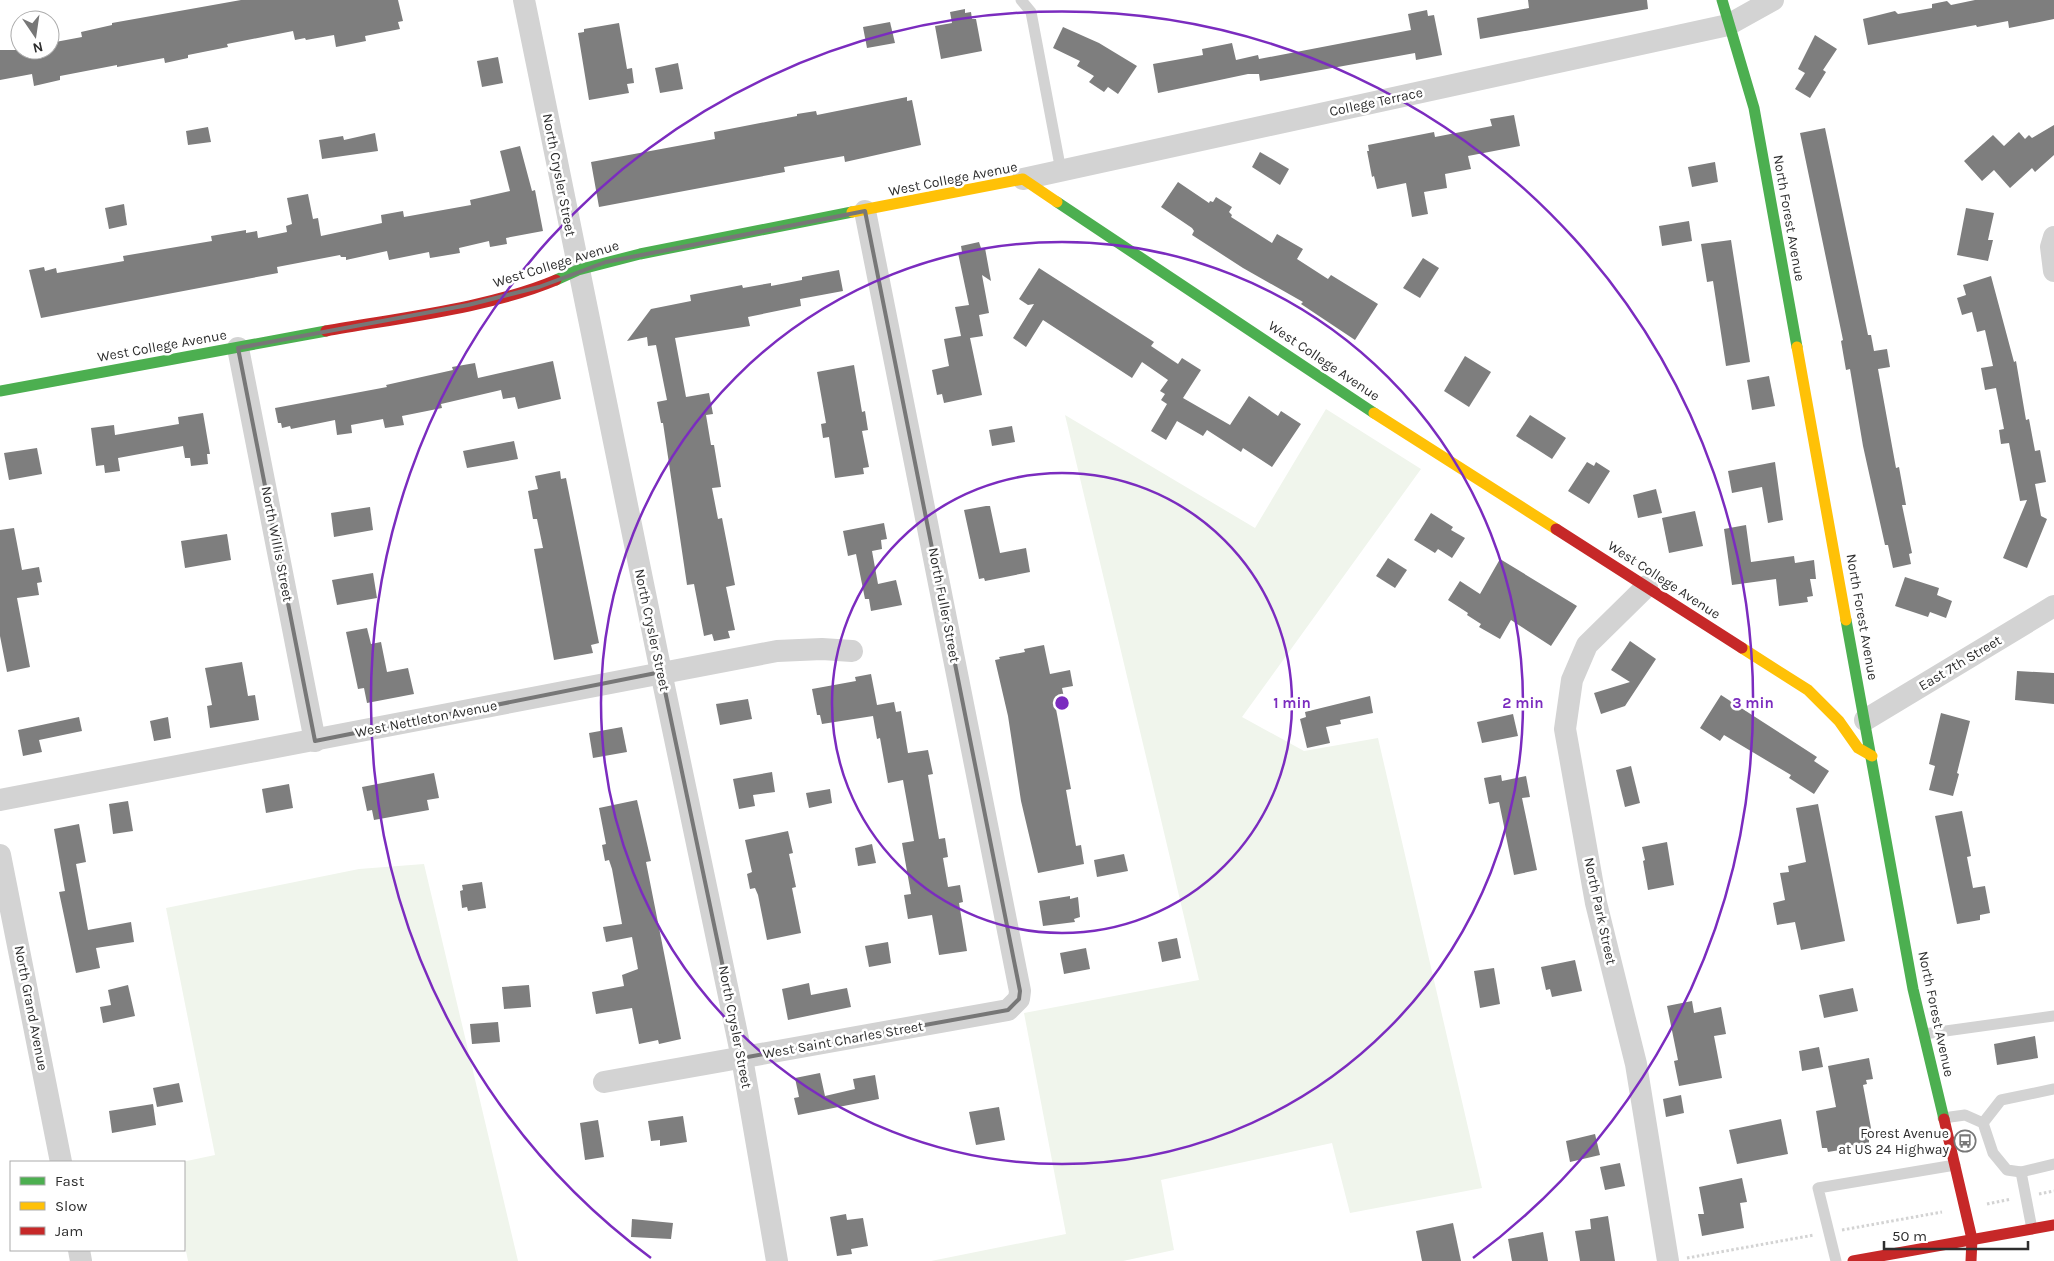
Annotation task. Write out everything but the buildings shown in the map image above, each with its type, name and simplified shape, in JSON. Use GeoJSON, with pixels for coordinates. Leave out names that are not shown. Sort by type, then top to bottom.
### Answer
{"type":"FeatureCollection","features":[{"type":"Feature","properties":{"kind":"street","name":"North Crysler Street"},"geometry":{"type":"LineString","coordinates":[[524,0],[578,270],[742,1058],[778,1261]]}},
{"type":"Feature","properties":{"kind":"street","name":"North Forest Avenue"},"geometry":{"type":"LineString","coordinates":[[1722,0],[1754,108],[1913,989],[1972,1240],[1970,1261]]}},
{"type":"Feature","properties":{"kind":"street","name":"College Terrace"},"geometry":{"type":"LineString","coordinates":[[1023,179],[1728,25],[1773,0]]}},
{"type":"Feature","properties":{"kind":"street","name":"West College Avenue"},"geometry":{"type":"LineString","coordinates":[[0,391],[468,305],[539,288],[578,270],[640,254],[1023,179],[1363,406],[1808,690],[1840,720],[1858,748],[1872,756]]}},
{"type":"Feature","properties":{"kind":"street","name":"North Fuller Street"},"geometry":{"type":"LineString","coordinates":[[866,211],[1020,991],[1019,999]]}},
{"type":"Feature","properties":{"kind":"street"},"geometry":{"type":"LineString","coordinates":[[2054,237],[2051,247],[2054,271]]}},
{"type":"Feature","properties":{"kind":"street","name":"North Willis Street"},"geometry":{"type":"LineString","coordinates":[[238,348],[315,741]]}},
{"type":"Feature","properties":{"kind":"street","name":"North Park Street"},"geometry":{"type":"LineString","coordinates":[[1647,586],[1587,645],[1572,680],[1565,729],[1596,903],[1636,1064],[1675,1260]]}},
{"type":"Feature","properties":{"kind":"street","name":"East 7th Street"},"geometry":{"type":"LineString","coordinates":[[1865,720],[2054,606]]}},
{"type":"Feature","properties":{"kind":"street","name":"West Nettleton Avenue"},"geometry":{"type":"LineString","coordinates":[[0,800],[776,651],[822,649],[852,651]]}},
{"type":"Feature","properties":{"kind":"street","name":"North Grand Avenue"},"geometry":{"type":"LineString","coordinates":[[0,854],[61,1161]]}},
{"type":"Feature","properties":{"kind":"street","name":"West Saint Charles Street"},"geometry":{"type":"LineString","coordinates":[[604,1082],[1008,1010],[1019,999]]}},
{"type":"Feature","properties":{"kind":"street"},"geometry":{"type":"LineString","coordinates":[[1853,1261],[1896,1257],[1972,1240],[2054,1225]]}},
{"type":"Feature","properties":{"kind":"lane"},"geometry":{"type":"LineString","coordinates":[[1021,0],[1031,12],[1061,171]]}},
{"type":"Feature","properties":{"kind":"lane"},"geometry":{"type":"LineString","coordinates":[[1924,1034],[2054,1016]]}},
{"type":"Feature","properties":{"kind":"lane"},"geometry":{"type":"LineString","coordinates":[[1983,1122],[2001,1100],[2054,1089]]}},
{"type":"Feature","properties":{"kind":"lane"},"geometry":{"type":"LineString","coordinates":[[1944,1118],[1965,1115],[1983,1122]]}},
{"type":"Feature","properties":{"kind":"lane"},"geometry":{"type":"LineString","coordinates":[[1983,1122],[1993,1153],[2007,1170],[2021,1172],[2054,1164]]}},
{"type":"Feature","properties":{"kind":"lane"},"geometry":{"type":"LineString","coordinates":[[1836,1261],[1818,1188],[1954,1165]]}},
{"type":"Feature","properties":{"kind":"lane"},"geometry":{"type":"LineString","coordinates":[[2021,1172],[2032,1229]]}},
{"type":"Feature","properties":{"kind":"path"},"geometry":{"type":"LineString","coordinates":[[1675,1260],[2054,1191]]}},
{"type":"Feature","properties":{"kind":"highlighted area"},"geometry":{"type":"Polygon","coordinates":[[[865,211],[1020,991],[1019,999],[1008,1010],[742,1058],[661,672],[315,741],[238,348],[468,305],[539,287],[606,262],[865,211]]]}},
{"type":"Feature","properties":{"kind":"shaded area"},"geometry":{"type":"Polygon","coordinates":[[[1326,409],[1421,469],[1242,717],[1304,751],[1378,738],[1482,1188],[1350,1213],[1332,1143],[1161,1180],[1174,1250],[1123,1261],[931,1261],[1066,1234],[1024,1013],[1199,980],[1065,415],[1255,528],[1326,409]]]}},
{"type":"Feature","properties":{"kind":"shaded area"},"geometry":{"type":"Polygon","coordinates":[[[424,864],[518,1261],[188,1261],[185,1246],[185,1161],[215,1155],[166,908],[359,869],[424,864]]]}},
{"type":"Feature","properties":{"kind":"traffic: fast"},"geometry":{"type":"LineString","coordinates":[[1722,0],[1754,108],[1797,347]]}},
{"type":"Feature","properties":{"kind":"traffic: fast"},"geometry":{"type":"LineString","coordinates":[[1057,202],[1374,413]]}},
{"type":"Feature","properties":{"kind":"traffic: fast"},"geometry":{"type":"LineString","coordinates":[[556,280],[578,270],[640,254],[852,212]]}},
{"type":"Feature","properties":{"kind":"traffic: fast"},"geometry":{"type":"LineString","coordinates":[[0,391],[326,331]]}},
{"type":"Feature","properties":{"kind":"traffic: fast"},"geometry":{"type":"LineString","coordinates":[[1846,620],[1913,989],[1944,1119]]}},
{"type":"Feature","properties":{"kind":"traffic: slow"},"geometry":{"type":"LineString","coordinates":[[852,212],[1023,179],[1057,202]]}},
{"type":"Feature","properties":{"kind":"traffic: slow"},"geometry":{"type":"LineString","coordinates":[[1797,347],[1846,620]]}},
{"type":"Feature","properties":{"kind":"traffic: slow"},"geometry":{"type":"LineString","coordinates":[[1374,413],[1556,529]]}},
{"type":"Feature","properties":{"kind":"traffic: slow"},"geometry":{"type":"LineString","coordinates":[[1742,648],[1808,690],[1839,721],[1858,748],[1872,756]]}},
{"type":"Feature","properties":{"kind":"traffic: jam"},"geometry":{"type":"LineString","coordinates":[[326,331],[473,305],[530,290],[556,280]]}},
{"type":"Feature","properties":{"kind":"traffic: jam"},"geometry":{"type":"LineString","coordinates":[[1556,529],[1742,648]]}},
{"type":"Feature","properties":{"kind":"traffic: jam"},"geometry":{"type":"LineString","coordinates":[[1944,1119],[1972,1239],[1971,1261]]}},
{"type":"Feature","properties":{"kind":"traffic: jam"},"geometry":{"type":"LineString","coordinates":[[1853,1261],[2054,1225]]}},
{"type":"Feature","properties":{"kind":"place","name":"Forest Avenue at US 24 Highway"},"geometry":{"type":"Point","coordinates":[1965,1141]}}]}
